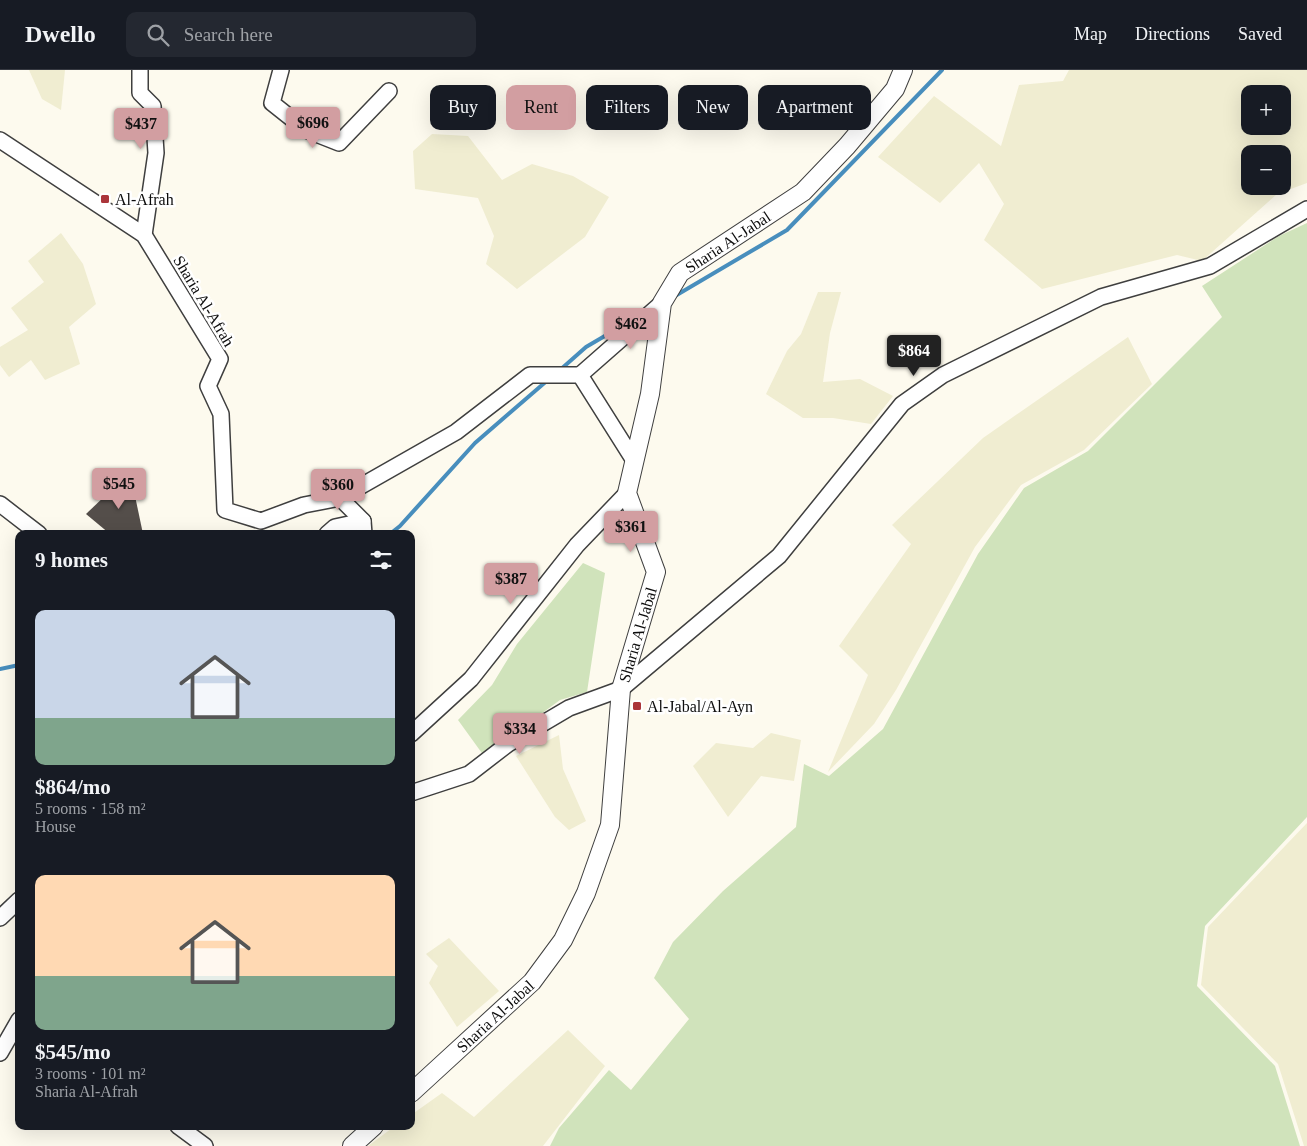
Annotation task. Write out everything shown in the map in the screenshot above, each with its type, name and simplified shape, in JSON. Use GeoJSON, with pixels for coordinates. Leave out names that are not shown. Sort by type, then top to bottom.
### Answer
{"type":"FeatureCollection","features":[{"type":"Feature","properties":{"kind":"street"},"geometry":{"type":"LineString","coordinates":[[140,70],[140,94],[153,106],[156,153],[144,235]]}},
{"type":"Feature","properties":{"kind":"street"},"geometry":{"type":"LineString","coordinates":[[281,70],[272,103],[306,130],[339,144],[389,91]]}},
{"type":"Feature","properties":{"kind":"street","name":"Sharia Al-Jabal"},"geometry":{"type":"LineString","coordinates":[[415,1089],[532,982],[563,940],[586,893],[610,824],[621,689],[656,572],[627,493],[633,460],[650,394],[662,303],[680,273],[803,192],[847,146],[895,89],[903,70]]}},
{"type":"Feature","properties":{"kind":"street","name":"Sharia Al-Afrah"},"geometry":{"type":"LineString","coordinates":[[0,140],[144,235],[220,359],[208,386],[221,414],[226,510],[261,521],[304,505],[340,498],[456,432],[530,376],[580,375]]}},
{"type":"Feature","properties":{"kind":"street"},"geometry":{"type":"LineString","coordinates":[[415,792],[469,774],[508,744],[568,708],[621,689],[779,556],[902,404],[944,375],[1101,297],[1210,266],[1307,209]]}},
{"type":"Feature","properties":{"kind":"street"},"geometry":{"type":"LineString","coordinates":[[633,460],[580,375],[662,303]]}},
{"type":"Feature","properties":{"kind":"street"},"geometry":{"type":"LineString","coordinates":[[415,730],[471,678],[577,545],[627,493]]}},
{"type":"Feature","properties":{"kind":"street"},"geometry":{"type":"LineString","coordinates":[[340,498],[363,528]]}},
{"type":"Feature","properties":{"kind":"street"},"geometry":{"type":"LineString","coordinates":[[0,504],[34,530]]}},
{"type":"Feature","properties":{"kind":"street"},"geometry":{"type":"LineString","coordinates":[[332,530],[336,527],[363,528]]}},
{"type":"Feature","properties":{"kind":"street"},"geometry":{"type":"LineString","coordinates":[[0,918],[15,904]]}},
{"type":"Feature","properties":{"kind":"street"},"geometry":{"type":"LineString","coordinates":[[0,1053],[15,1027]]}},
{"type":"Feature","properties":{"kind":"street"},"geometry":{"type":"LineString","coordinates":[[184,1130],[206,1146]]}},
{"type":"Feature","properties":{"kind":"street"},"geometry":{"type":"LineString","coordinates":[[352,1146],[370,1130]]}},
{"type":"Feature","properties":{"kind":"shaded area"},"geometry":{"type":"Polygon","coordinates":[[[29,70],[65,70],[61,110],[42,99],[29,70]]]}},
{"type":"Feature","properties":{"kind":"shaded area"},"geometry":{"type":"Polygon","coordinates":[[[1069,70],[1307,70],[1307,183],[1291,189],[1291,145],[1241,145],[1241,195],[1276,195],[1202,261],[1177,255],[1042,289],[984,240],[1004,204],[979,163],[940,203],[878,157],[934,96],[1001,146],[1019,85],[1063,81],[1069,70]]]}},
{"type":"Feature","properties":{"kind":"shaded area"},"geometry":{"type":"Polygon","coordinates":[[[432,134],[468,136],[502,180],[532,164],[573,176],[609,197],[585,237],[517,289],[486,264],[494,236],[478,198],[415,189],[413,151],[432,134]]]}},
{"type":"Feature","properties":{"kind":"shaded area"},"geometry":{"type":"Polygon","coordinates":[[[61,233],[83,264],[96,304],[69,327],[80,364],[45,380],[31,360],[9,377],[0,365],[0,347],[28,330],[11,308],[44,282],[28,261],[61,233]]]}},
{"type":"Feature","properties":{"kind":"shaded area"},"geometry":{"type":"Polygon","coordinates":[[[818,292],[841,292],[830,333],[823,382],[860,379],[893,396],[871,424],[833,418],[803,418],[766,394],[787,351],[801,334],[818,292]]]}},
{"type":"Feature","properties":{"kind":"shaded area"},"geometry":{"type":"Polygon","coordinates":[[[1128,337],[1152,384],[1084,450],[1021,485],[975,547],[896,690],[874,724],[828,772],[868,675],[839,646],[911,544],[892,525],[983,438],[1128,337]]]}},
{"type":"Feature","properties":{"kind":"shaded area"},"geometry":{"type":"Polygon","coordinates":[[[771,733],[801,740],[794,781],[761,776],[728,817],[693,766],[716,743],[753,748],[771,733]]]}},
{"type":"Feature","properties":{"kind":"shaded area"},"geometry":{"type":"Polygon","coordinates":[[[559,735],[563,769],[586,821],[569,830],[555,817],[516,756],[559,735]]]}},
{"type":"Feature","properties":{"kind":"shaded area"},"geometry":{"type":"Polygon","coordinates":[[[1307,823],[1307,1146],[1304,1146],[1278,1064],[1201,985],[1208,927],[1307,823]]]}},
{"type":"Feature","properties":{"kind":"shaded area"},"geometry":{"type":"Polygon","coordinates":[[[449,938],[499,991],[457,1027],[429,983],[438,966],[426,954],[449,938]]]}},
{"type":"Feature","properties":{"kind":"shaded area"},"geometry":{"type":"Polygon","coordinates":[[[568,1030],[605,1066],[543,1146],[368,1146],[390,1130],[415,1130],[415,1112],[442,1093],[474,1117],[568,1030]]]}},
{"type":"Feature","properties":{"kind":"green space"},"geometry":{"type":"Polygon","coordinates":[[[1307,223],[1307,817],[1205,926],[1197,986],[1275,1066],[1300,1146],[550,1146],[559,1128],[609,1070],[631,1090],[689,1019],[654,978],[673,942],[723,891],[796,827],[804,764],[829,776],[883,729],[978,554],[1024,488],[1088,451],[1222,317],[1202,286],[1279,236],[1307,223]]]}},
{"type":"Feature","properties":{"kind":"green space"},"geometry":{"type":"Polygon","coordinates":[[[583,563],[605,573],[587,692],[560,700],[484,756],[458,720],[492,685],[517,644],[583,563]]]}},
{"type":"Feature","properties":{"kind":"building"},"geometry":{"type":"Polygon","coordinates":[[[130,472],[142,530],[105,530],[86,514],[130,472]]]}},
{"type":"Feature","properties":{"kind":"waterway"},"geometry":{"type":"LineString","coordinates":[[675,296],[787,230],[942,70]]}},
{"type":"Feature","properties":{"kind":"waterway"},"geometry":{"type":"LineString","coordinates":[[560,370],[586,347],[632,320]]}},
{"type":"Feature","properties":{"kind":"waterway"},"geometry":{"type":"LineString","coordinates":[[395,530],[475,443],[549,379]]}},
{"type":"Feature","properties":{"kind":"waterway"},"geometry":{"type":"LineString","coordinates":[[0,669],[15,666]]}},
{"type":"Feature","properties":{"kind":"place","name":"Al-Afrah"},"geometry":{"type":"Point","coordinates":[105,199]}},
{"type":"Feature","properties":{"kind":"place","name":"Al-Jabal/Al-Ayn"},"geometry":{"type":"Point","coordinates":[637,706]}}]}
